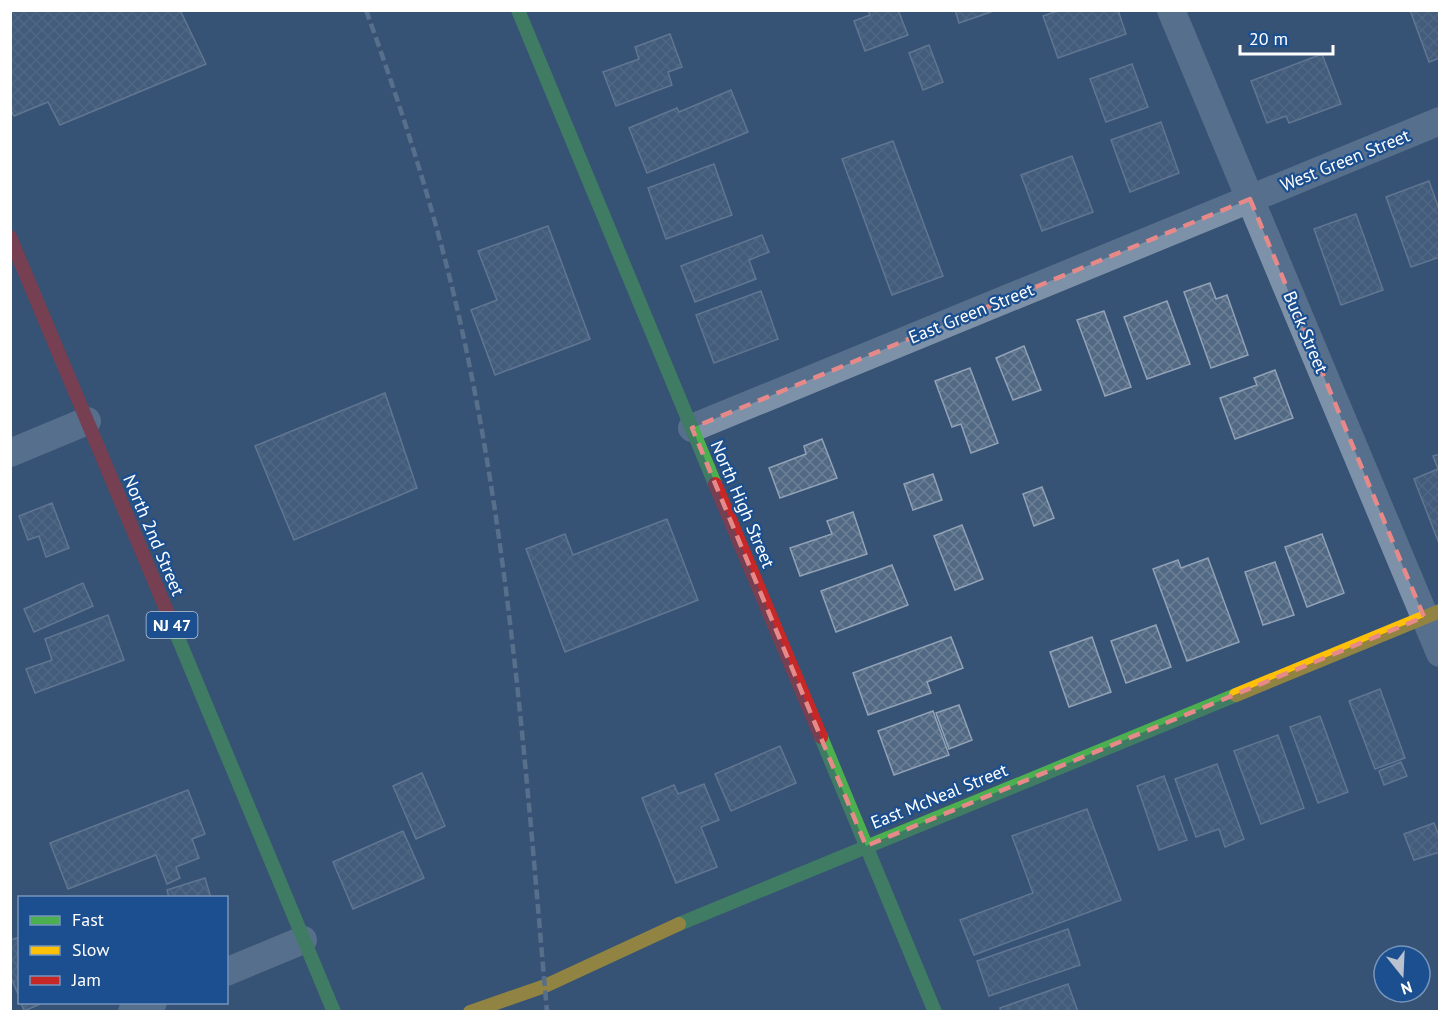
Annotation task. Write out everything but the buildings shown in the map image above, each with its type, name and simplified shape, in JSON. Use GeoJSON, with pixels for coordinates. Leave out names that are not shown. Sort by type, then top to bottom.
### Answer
{"type":"FeatureCollection","features":[{"type":"Feature","properties":{"kind":"street","name":"Buck Street"},"geometry":{"type":"LineString","coordinates":[[1171,10],[1250,199],[1432,614],[1440,654]]}},
{"type":"Feature","properties":{"kind":"street","name":"North High Street"},"geometry":{"type":"LineString","coordinates":[[526,13],[692,428],[934,1011]]}},
{"type":"Feature","properties":{"kind":"street","name":"West Green Street"},"geometry":{"type":"LineString","coordinates":[[1250,199],[1440,121]]}},
{"type":"Feature","properties":{"kind":"street","name":"East Green Street"},"geometry":{"type":"LineString","coordinates":[[692,428],[1250,199]]}},
{"type":"Feature","properties":{"kind":"street","name":"North 2nd Street"},"geometry":{"type":"LineString","coordinates":[[10,237],[334,1011]]}},
{"type":"Feature","properties":{"kind":"street"},"geometry":{"type":"LineString","coordinates":[[10,453],[87,421]]}},
{"type":"Feature","properties":{"kind":"street","name":"East McNeal Street"},"geometry":{"type":"LineString","coordinates":[[470,1011],[545,986],[646,937],[1432,614]]}},
{"type":"Feature","properties":{"kind":"street"},"geometry":{"type":"LineString","coordinates":[[228,971],[303,940]]}},
{"type":"Feature","properties":{"kind":"street"},"geometry":{"type":"LineString","coordinates":[[132,1011],[148,1004]]}},
{"type":"Feature","properties":{"kind":"highlighted area"},"geometry":{"type":"Polygon","coordinates":[[[1250,199],[1424,617],[866,846],[692,428],[1250,199]]]}},
{"type":"Feature","properties":{"kind":"railway"},"geometry":{"type":"LineString","coordinates":[[366,10],[394,89],[431,209],[453,289],[479,414],[493,499],[515,669],[547,1012]]}},
{"type":"Feature","properties":{"kind":"traffic: fast"},"geometry":{"type":"LineString","coordinates":[[518,10],[715,484]]}},
{"type":"Feature","properties":{"kind":"traffic: fast"},"geometry":{"type":"LineString","coordinates":[[171,621],[334,1012]]}},
{"type":"Feature","properties":{"kind":"traffic: fast"},"geometry":{"type":"LineString","coordinates":[[679,924],[1236,695]]}},
{"type":"Feature","properties":{"kind":"traffic: fast"},"geometry":{"type":"LineString","coordinates":[[821,737],[935,1012]]}},
{"type":"Feature","properties":{"kind":"traffic: slow"},"geometry":{"type":"LineString","coordinates":[[1236,695],[1440,611]]}},
{"type":"Feature","properties":{"kind":"traffic: slow"},"geometry":{"type":"LineString","coordinates":[[470,1012],[545,986],[679,924]]}},
{"type":"Feature","properties":{"kind":"traffic: jam"},"geometry":{"type":"LineString","coordinates":[[10,237],[171,621]]}},
{"type":"Feature","properties":{"kind":"traffic: jam"},"geometry":{"type":"LineString","coordinates":[[715,484],[821,737]]}}]}
